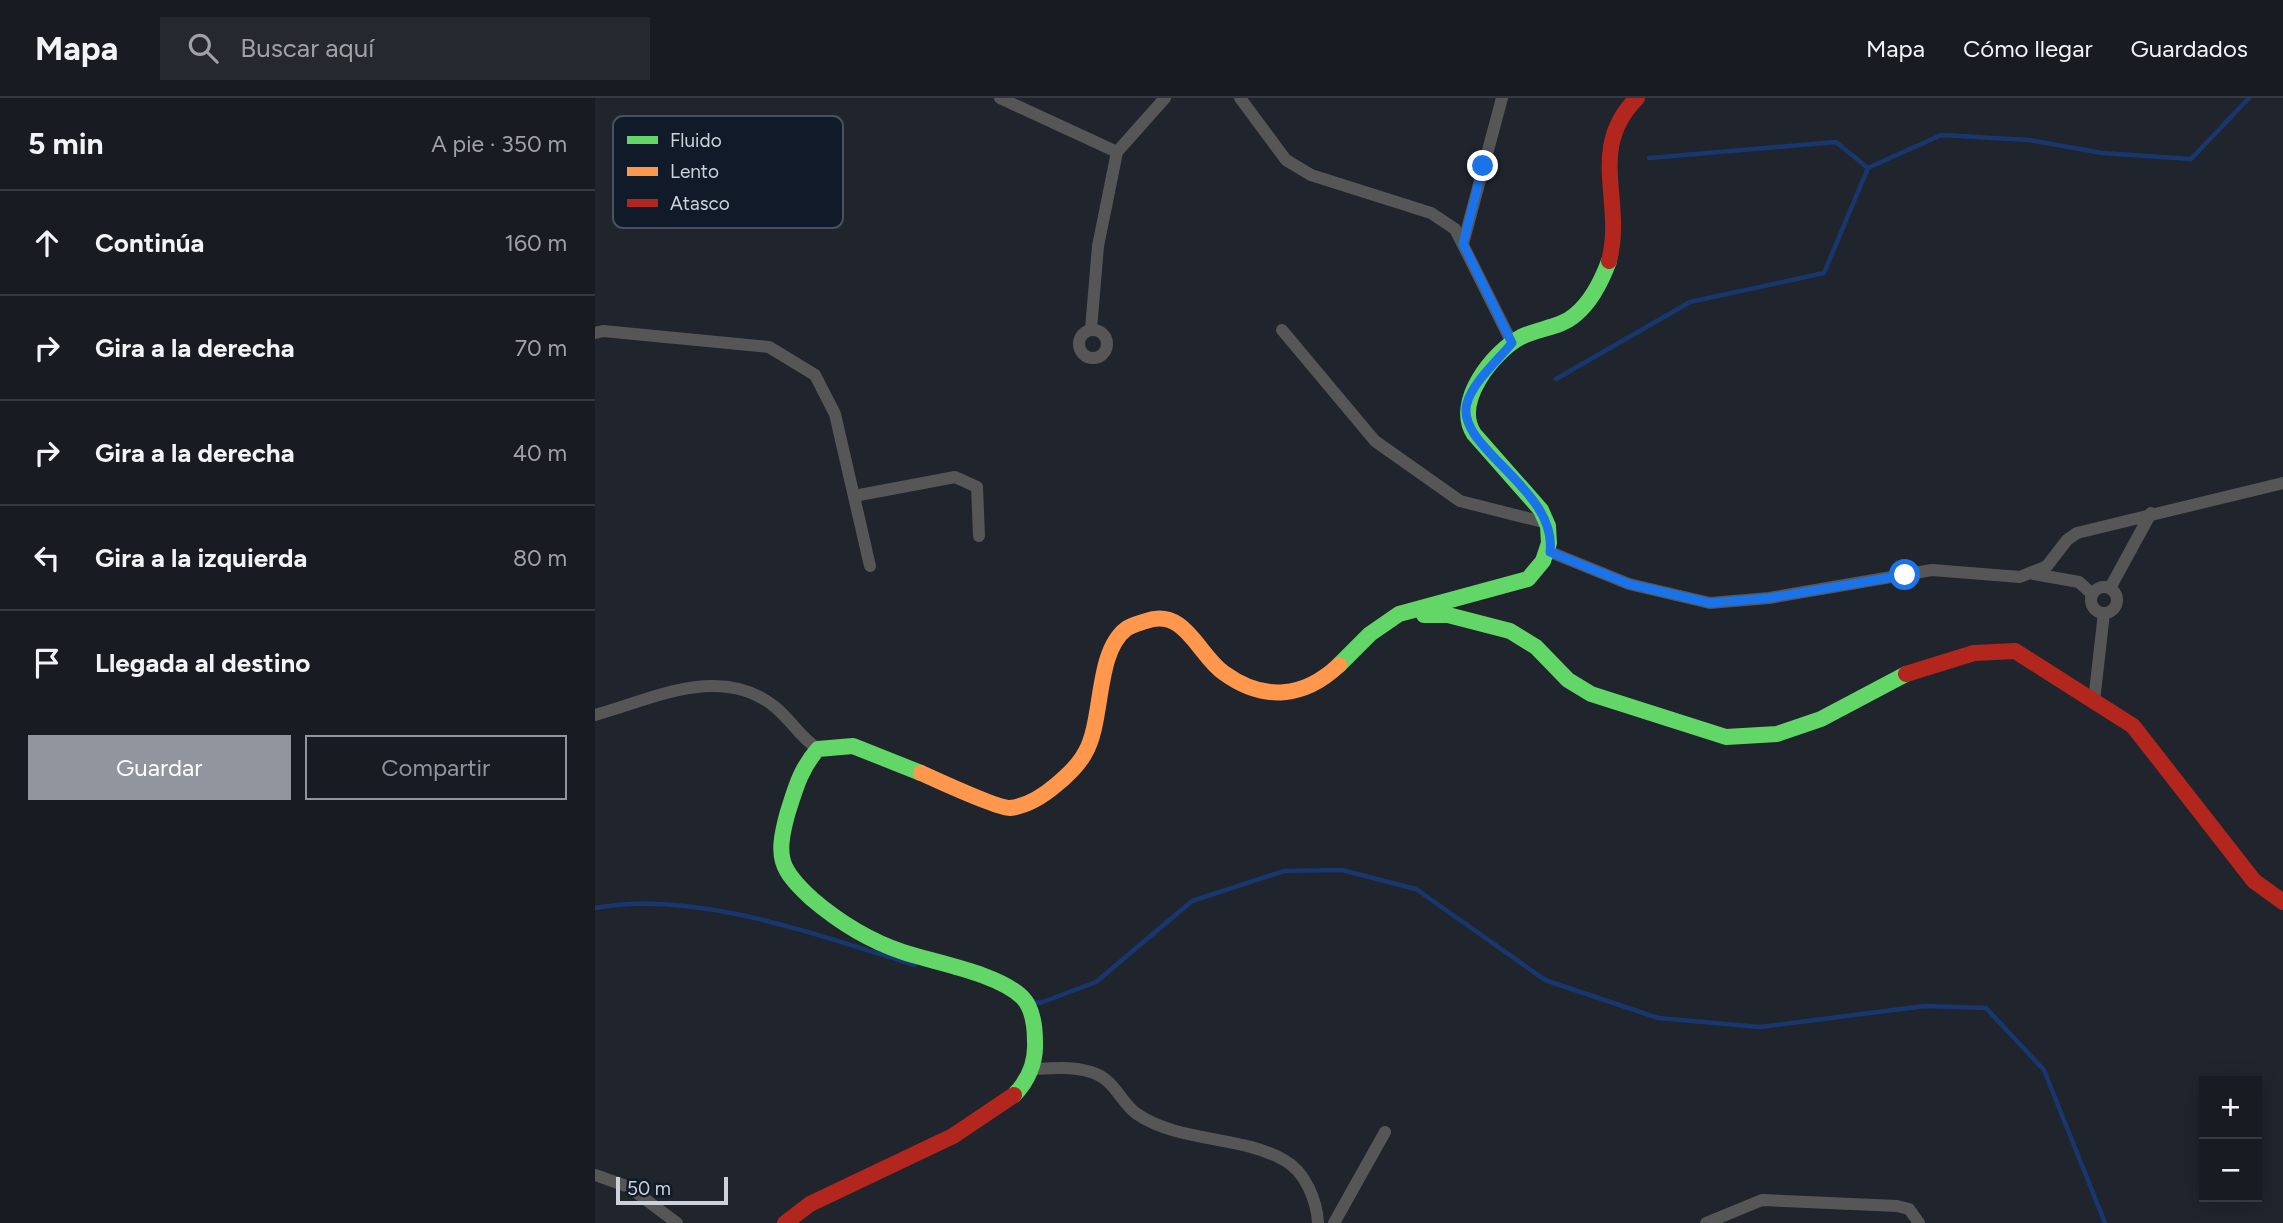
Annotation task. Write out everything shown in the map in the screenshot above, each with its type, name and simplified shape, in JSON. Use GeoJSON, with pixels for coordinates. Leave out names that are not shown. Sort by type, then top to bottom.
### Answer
{"type":"FeatureCollection","features":[{"type":"Feature","properties":{"kind":"street"},"geometry":{"type":"LineString","coordinates":[[1000,98],[1117,152]]}},
{"type":"Feature","properties":{"kind":"street"},"geometry":{"type":"LineString","coordinates":[[1091,329],[1098,246],[1117,152],[1165,98]]}},
{"type":"Feature","properties":{"kind":"street"},"geometry":{"type":"LineString","coordinates":[[1240,98],[1286,160],[1311,175],[1431,213],[1455,229],[1512,343]]}},
{"type":"Feature","properties":{"kind":"street"},"geometry":{"type":"LineString","coordinates":[[1463,244],[1502,98]]}},
{"type":"Feature","properties":{"kind":"street"},"geometry":{"type":"LineString","coordinates":[[595,715],[678,688],[731,686],[775,707],[803,739],[817,749],[852,746],[1008,808],[1040,799],[1069,774],[1086,752],[1113,644],[1127,628],[1152,619],[1167,619],[1182,626],[1223,673],[1257,689],[1279,693],[1305,690],[1325,678],[1370,634],[1399,614],[1528,579],[1543,565],[1550,552],[1552,537],[1548,523],[1536,502],[1472,432],[1466,416],[1467,403],[1512,343],[1569,321],[1590,300],[1608,265],[1613,241],[1608,161],[1613,123],[1637,98]]}},
{"type":"Feature","properties":{"kind":"street"},"geometry":{"type":"LineString","coordinates":[[1282,330],[1375,441],[1461,501],[1548,523]]}},
{"type":"Feature","properties":{"kind":"street"},"geometry":{"type":"LineString","coordinates":[[595,333],[603,331],[769,347],[815,375],[835,414],[870,566]]}},
{"type":"Feature","properties":{"kind":"street"},"geometry":{"type":"LineString","coordinates":[[854,496],[955,477],[977,487],[979,536]]}},
{"type":"Feature","properties":{"kind":"street"},"geometry":{"type":"LineString","coordinates":[[1550,552],[1629,584],[1710,603],[1769,598],[1933,570],[2020,577],[2034,574],[2047,566],[2067,540],[2077,533],[2283,483]]}},
{"type":"Feature","properties":{"kind":"street"},"geometry":{"type":"LineString","coordinates":[[2110,588],[2151,513]]}},
{"type":"Feature","properties":{"kind":"street"},"geometry":{"type":"LineString","coordinates":[[2034,574],[2079,582],[2092,594],[2093,607],[2104,613]]}},
{"type":"Feature","properties":{"kind":"street"},"geometry":{"type":"LineString","coordinates":[[2092,594],[2097,589],[2110,588]]}},
{"type":"Feature","properties":{"kind":"street"},"geometry":{"type":"LineString","coordinates":[[2104,613],[2115,606],[2117,599],[2110,588]]}},
{"type":"Feature","properties":{"kind":"street"},"geometry":{"type":"LineString","coordinates":[[2094,701],[2104,613]]}},
{"type":"Feature","properties":{"kind":"street"},"geometry":{"type":"LineString","coordinates":[[1399,614],[1448,615],[1510,631],[1536,647],[1568,680],[1591,694],[1725,737],[1777,734],[1821,719],[1895,677],[1974,653],[2015,651],[2133,726],[2254,881],[2283,902]]}},
{"type":"Feature","properties":{"kind":"street"},"geometry":{"type":"LineString","coordinates":[[785,1223],[809,1205],[961,1130],[1013,1097],[1033,1069],[1035,1035],[1024,998],[1000,985],[888,947],[820,905],[783,869],[778,857],[779,845],[798,779],[806,762],[817,749]]}},
{"type":"Feature","properties":{"kind":"street"},"geometry":{"type":"LineString","coordinates":[[1033,1069],[1064,1067],[1093,1072],[1116,1088],[1135,1113],[1160,1125],[1286,1160],[1307,1182],[1321,1220]]}},
{"type":"Feature","properties":{"kind":"street"},"geometry":{"type":"LineString","coordinates":[[1334,1223],[1385,1132]]}},
{"type":"Feature","properties":{"kind":"street"},"geometry":{"type":"LineString","coordinates":[[595,1175],[629,1187],[677,1223]]}},
{"type":"Feature","properties":{"kind":"street"},"geometry":{"type":"LineString","coordinates":[[1706,1223],[1762,1200],[1897,1206],[1909,1209],[1919,1223]]}},
{"type":"Feature","properties":{"kind":"waterway"},"geometry":{"type":"LineString","coordinates":[[1556,379],[1690,302],[1824,273],[1868,168],[1941,135],[2029,140],[2102,153],[2191,159],[2249,98]]}},
{"type":"Feature","properties":{"kind":"waterway"},"geometry":{"type":"LineString","coordinates":[[1649,158],[1836,142],[1868,168]]}},
{"type":"Feature","properties":{"kind":"waterway"},"geometry":{"type":"LineString","coordinates":[[1030,1000],[1040,1003],[1096,982],[1192,901],[1284,871],[1342,870],[1416,889],[1545,980],[1658,1018],[1760,1027],[1925,1006],[1986,1008],[2044,1070],[2105,1223]]}},
{"type":"Feature","properties":{"kind":"waterway"},"geometry":{"type":"LineString","coordinates":[[595,908],[634,904],[715,910],[798,929],[915,965]]}},
{"type":"Feature","properties":{"kind":"traffic: fast"},"geometry":{"type":"LineString","coordinates":[[1339,665],[1370,634],[1399,614],[1528,579],[1543,561],[1549,543],[1548,526],[1541,510],[1474,434],[1469,421],[1472,393],[1488,366],[1510,344],[1528,334],[1563,323],[1575,315],[1595,290],[1609,261]]}},
{"type":"Feature","properties":{"kind":"traffic: fast"},"geometry":{"type":"LineString","coordinates":[[1424,615],[1448,615],[1510,631],[1536,647],[1568,680],[1591,694],[1726,737],[1777,734],[1821,719],[1906,674]]}},
{"type":"Feature","properties":{"kind":"traffic: fast"},"geometry":{"type":"LineString","coordinates":[[921,773],[853,746],[818,749],[802,772],[787,815],[781,852],[783,862],[793,879],[812,899],[855,930],[903,952],[997,981],[1022,997],[1033,1018],[1035,1049],[1030,1071],[1014,1095]]}},
{"type":"Feature","properties":{"kind":"traffic: slow"},"geometry":{"type":"LineString","coordinates":[[921,773],[1003,807],[1017,807],[1046,793],[1072,770],[1085,753],[1095,724],[1104,670],[1116,640],[1128,628],[1146,621],[1159,618],[1181,627],[1224,673],[1254,689],[1269,692],[1298,690],[1326,676],[1339,665]]}},
{"type":"Feature","properties":{"kind":"traffic: jam"},"geometry":{"type":"LineString","coordinates":[[1609,261],[1613,239],[1610,176],[1613,137],[1622,117],[1637,98]]}},
{"type":"Feature","properties":{"kind":"traffic: jam"},"geometry":{"type":"LineString","coordinates":[[1906,674],[1974,653],[2015,651],[2133,726],[2254,881],[2283,902]]}},
{"type":"Feature","properties":{"kind":"traffic: jam"},"geometry":{"type":"LineString","coordinates":[[785,1223],[810,1204],[953,1136],[1014,1095]]}},
{"type":"Feature","properties":{"kind":"route"},"geometry":{"type":"LineString","coordinates":[[1483,166],[1463,244],[1512,343],[1481,380],[1467,403],[1466,416],[1472,432],[1536,502],[1548,523],[1552,537],[1550,552],[1629,584],[1710,603],[1769,598],[1905,575]]}}]}
